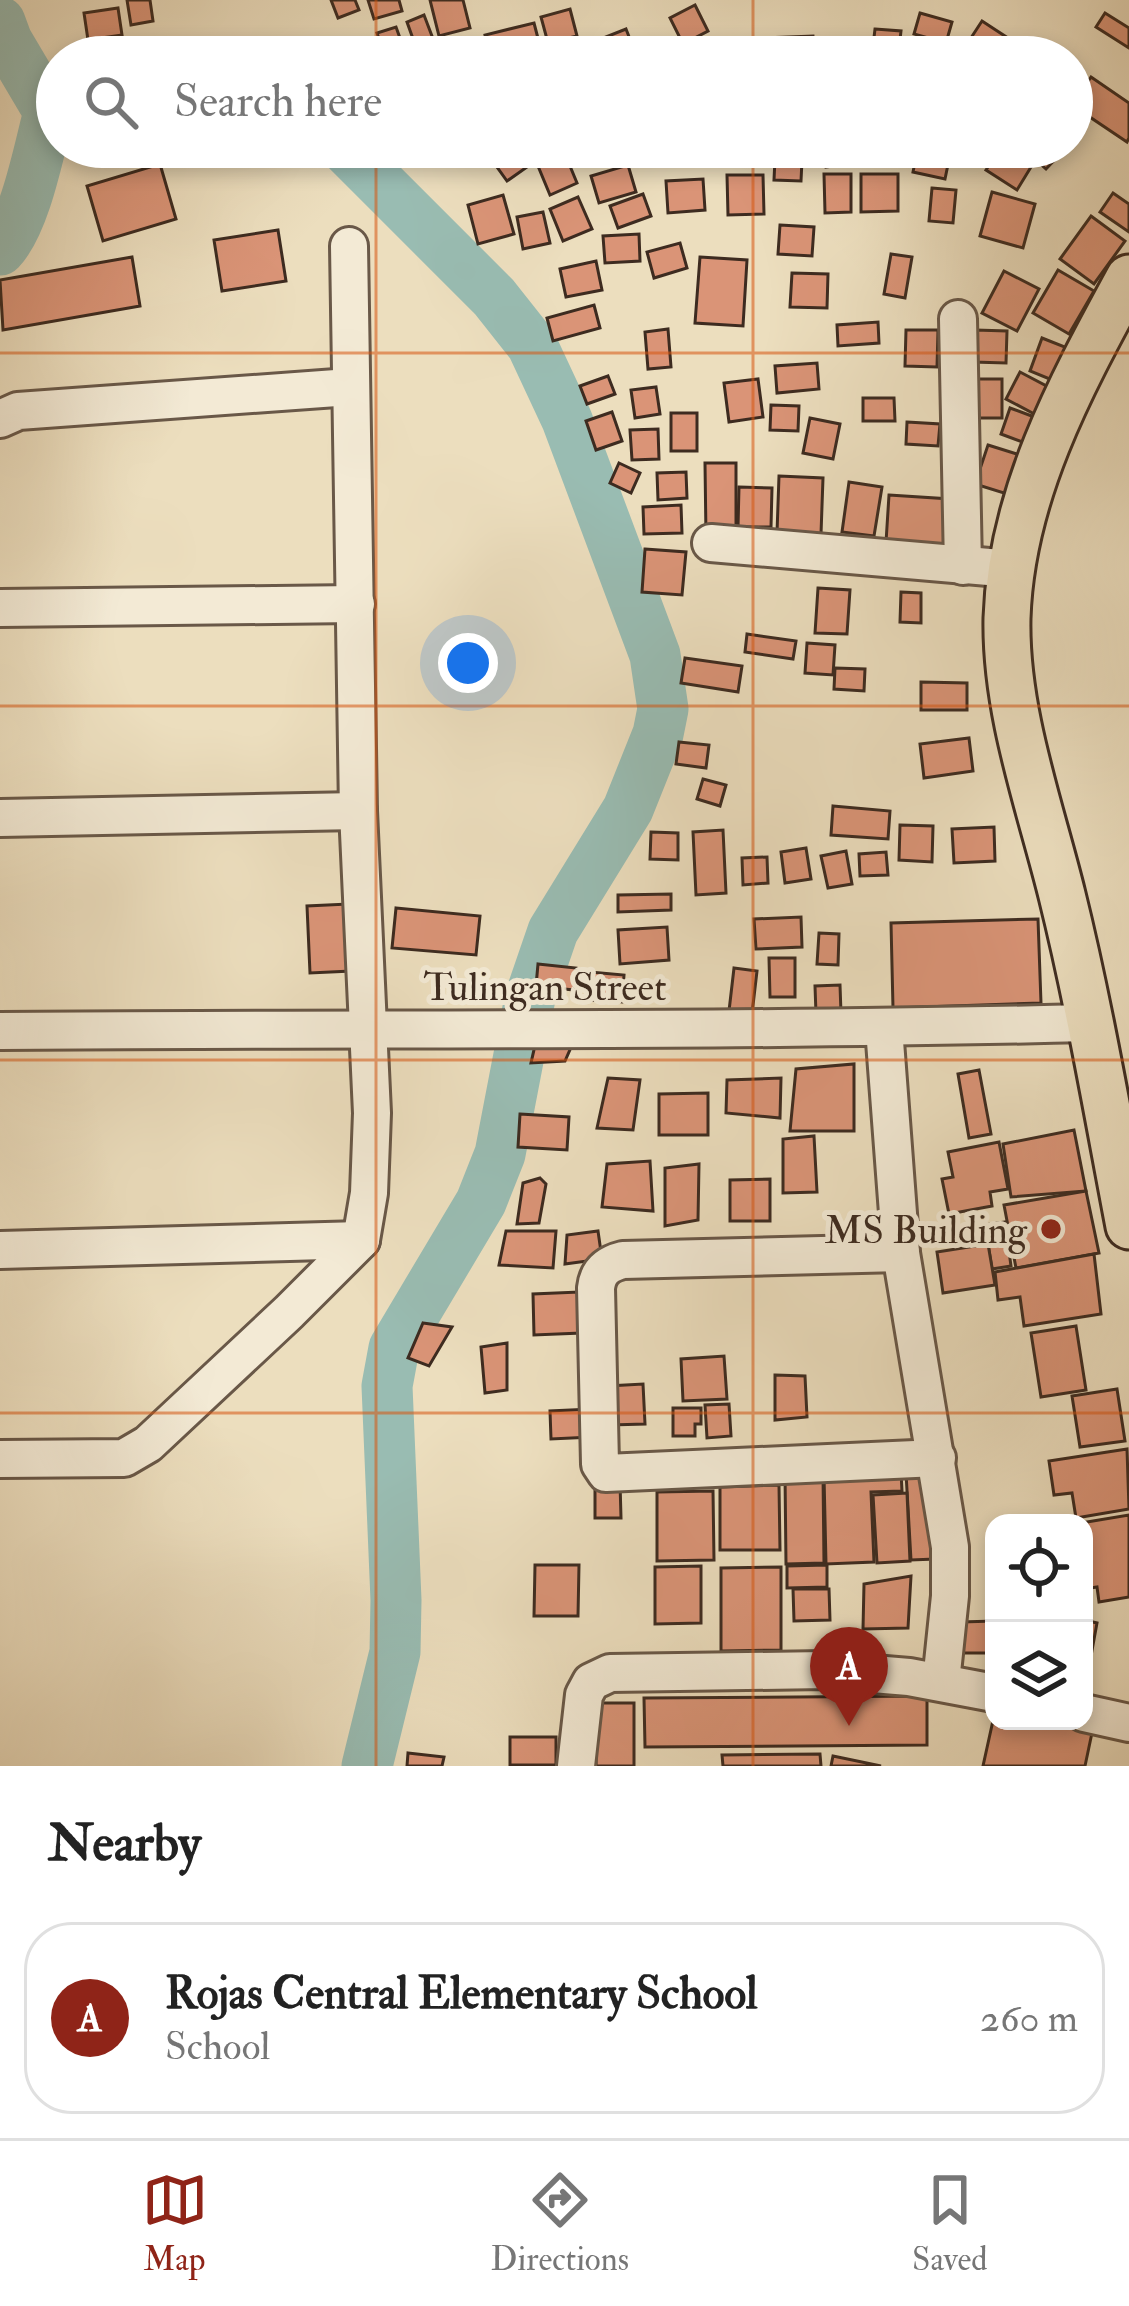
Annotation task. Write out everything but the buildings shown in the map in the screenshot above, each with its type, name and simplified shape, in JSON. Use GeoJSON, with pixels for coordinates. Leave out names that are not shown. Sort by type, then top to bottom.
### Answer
{"type":"FeatureCollection","features":[{"type":"Feature","properties":{"kind":"main road"},"geometry":{"type":"LineString","coordinates":[[1129,278],[1042,451],[1023,515],[1007,620],[1012,686],[1078,961],[1129,1226]]}},
{"type":"Feature","properties":{"kind":"street"},"geometry":{"type":"LineString","coordinates":[[0,1459],[124,1458],[148,1444],[362,1240],[372,1113],[358,811],[349,246]]}},
{"type":"Feature","properties":{"kind":"street"},"geometry":{"type":"LineString","coordinates":[[958,319],[963,566]]}},
{"type":"Feature","properties":{"kind":"street"},"geometry":{"type":"LineString","coordinates":[[0,419],[18,411],[350,387]]}},
{"type":"Feature","properties":{"kind":"street"},"geometry":{"type":"LineString","coordinates":[[711,543],[1012,569]]}},
{"type":"Feature","properties":{"kind":"street"},"geometry":{"type":"LineString","coordinates":[[0,608],[356,604]]}},
{"type":"Feature","properties":{"kind":"street"},"geometry":{"type":"LineString","coordinates":[[0,818],[358,811]]}},
{"type":"Feature","properties":{"kind":"street","name":"Tulingan Street"},"geometry":{"type":"LineString","coordinates":[[0,1031],[1090,1023]]}},
{"type":"Feature","properties":{"kind":"street"},"geometry":{"type":"LineString","coordinates":[[884,1028],[902,1253],[950,1547],[941,1682]]}},
{"type":"Feature","properties":{"kind":"street"},"geometry":{"type":"LineString","coordinates":[[0,1250],[362,1240]]}},
{"type":"Feature","properties":{"kind":"street"},"geometry":{"type":"LineString","coordinates":[[902,1253],[623,1260],[603,1268],[596,1288],[600,1464],[606,1474],[937,1458]]}},
{"type":"Feature","properties":{"kind":"street"},"geometry":{"type":"LineString","coordinates":[[576,1766],[584,1695],[591,1682],[610,1672],[825,1670],[941,1682],[985,1692]]}},
{"type":"Feature","properties":{"kind":"street"},"geometry":{"type":"LineString","coordinates":[[1093,1715],[1129,1723]]}},
{"type":"Feature","properties":{"kind":"waterway"},"geometry":{"type":"LineString","coordinates":[[0,22],[36,90]]}},
{"type":"Feature","properties":{"kind":"waterway"},"geometry":{"type":"LineString","coordinates":[[0,250],[17,222],[36,165]]}},
{"type":"Feature","properties":{"kind":"waterway"},"geometry":{"type":"LineString","coordinates":[[365,168],[494,297],[532,345],[567,420],[655,655],[663,709],[628,809],[553,931],[530,998],[500,1154],[481,1202],[394,1348],[387,1386],[395,1652],[367,1766]]}},
{"type":"Feature","properties":{"kind":"place","name":"MS Building"},"geometry":{"type":"Point","coordinates":[1051,1229]}},
{"type":"Feature","properties":{"kind":"place","name":"Rojas Central Elementary School"},"geometry":{"type":"Point","coordinates":[849,1726]}}]}
